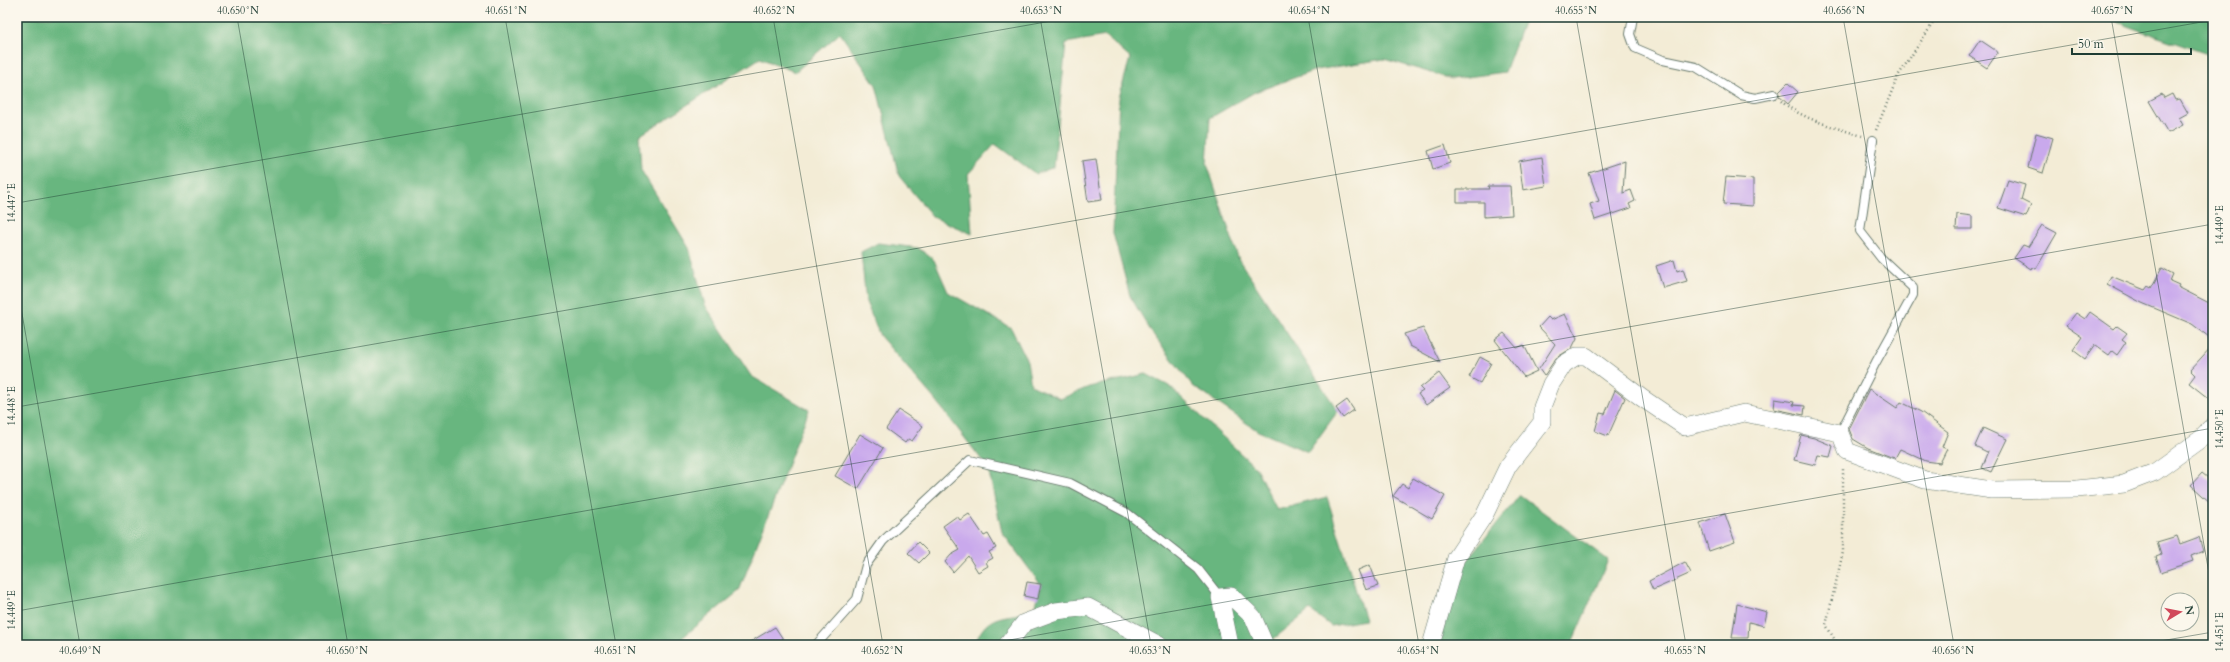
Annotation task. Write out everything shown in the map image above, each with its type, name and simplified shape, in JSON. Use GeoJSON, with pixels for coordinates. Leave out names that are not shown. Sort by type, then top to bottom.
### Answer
{"type":"FeatureCollection","features":[{"type":"Feature","properties":{"kind":"street"},"geometry":{"type":"LineString","coordinates":[[1432,645],[1456,558],[1486,514],[1508,466],[1542,422],[1542,408],[1552,384],[1564,364],[1577,356],[1586,356],[1642,398],[1685,427],[1744,413],[1840,433],[1847,450],[1925,480],[1992,490],[2077,489],[2124,484],[2155,472],[2202,438],[2213,426]]}},
{"type":"Feature","properties":{"kind":"street"},"geometry":{"type":"LineString","coordinates":[[1230,645],[1220,597],[1231,596],[1253,617],[1265,645]]}},
{"type":"Feature","properties":{"kind":"street"},"geometry":{"type":"LineString","coordinates":[[1007,645],[1024,623],[1056,611],[1088,607],[1159,645]]}},
{"type":"Feature","properties":{"kind":"lane"},"geometry":{"type":"LineString","coordinates":[[1633,17],[1630,34],[1635,48],[1663,60],[1696,67],[1741,95],[1755,98],[1774,94]]}},
{"type":"Feature","properties":{"kind":"lane"},"geometry":{"type":"LineString","coordinates":[[1840,433],[1876,362],[1913,295],[1913,288],[1881,258],[1860,231],[1873,140]]}},
{"type":"Feature","properties":{"kind":"lane"},"geometry":{"type":"LineString","coordinates":[[816,645],[857,598],[866,565],[883,541],[970,460],[1070,483],[1127,513],[1198,569],[1220,597]]}},
{"type":"Feature","properties":{"kind":"path"},"geometry":{"type":"LineString","coordinates":[[1774,94],[1790,109],[1826,124],[1873,140],[1898,76],[1937,17]]}},
{"type":"Feature","properties":{"kind":"path"},"geometry":{"type":"LineString","coordinates":[[1838,645],[1826,625],[1843,552],[1842,478],[1847,450]]}},
{"type":"Feature","properties":{"kind":"green space"},"geometry":{"type":"Polygon","coordinates":[[[17,17],[1522,17],[1524,20],[1505,72],[1452,79],[1384,59],[1316,70],[1255,92],[1210,118],[1207,164],[1239,260],[1338,411],[1308,452],[1258,431],[1193,386],[1152,333],[1130,296],[1113,233],[1119,98],[1130,58],[1105,36],[1066,43],[1054,167],[1036,174],[995,144],[968,174],[972,234],[933,217],[899,176],[876,85],[840,33],[795,72],[760,58],[639,136],[641,170],[689,248],[705,305],[751,376],[809,410],[739,591],[683,637],[677,645],[17,645],[17,17]]]}},
{"type":"Feature","properties":{"kind":"green space"},"geometry":{"type":"Polygon","coordinates":[[[2110,17],[2213,17],[2213,56],[2127,26],[2110,17]]]}},
{"type":"Feature","properties":{"kind":"green space"},"geometry":{"type":"Polygon","coordinates":[[[878,243],[918,248],[934,260],[948,292],[1011,328],[1027,361],[1031,385],[1060,399],[1089,387],[1146,374],[1169,386],[1256,468],[1277,510],[1327,497],[1365,620],[1331,626],[1310,610],[1271,641],[1273,645],[974,645],[986,626],[992,621],[998,618],[1024,613],[1035,609],[1041,585],[1002,532],[988,468],[937,402],[880,336],[866,302],[861,252],[878,243]]]}},
{"type":"Feature","properties":{"kind":"green space"},"geometry":{"type":"Polygon","coordinates":[[[1520,495],[1608,560],[1571,645],[1439,645],[1447,608],[1465,563],[1520,495]]]}},
{"type":"Feature","properties":{"kind":"building"},"geometry":{"type":"Polygon","coordinates":[[[1980,40],[1998,52],[1987,68],[1969,56],[1980,40]]]}},
{"type":"Feature","properties":{"kind":"building"},"geometry":{"type":"Polygon","coordinates":[[[1788,83],[1798,92],[1788,104],[1779,96],[1779,92],[1788,83]]]}},
{"type":"Feature","properties":{"kind":"building"},"geometry":{"type":"Polygon","coordinates":[[[2162,94],[2164,98],[2172,94],[2175,100],[2180,99],[2188,113],[2179,118],[2183,125],[2168,133],[2149,101],[2162,94]]]}},
{"type":"Feature","properties":{"kind":"building"},"geometry":{"type":"Polygon","coordinates":[[[2036,133],[2053,138],[2043,173],[2028,168],[2036,133]]]}},
{"type":"Feature","properties":{"kind":"building"},"geometry":{"type":"Polygon","coordinates":[[[1445,145],[1450,163],[1433,169],[1428,151],[1445,145]]]}},
{"type":"Feature","properties":{"kind":"building"},"geometry":{"type":"Polygon","coordinates":[[[1542,157],[1546,186],[1523,190],[1519,161],[1542,157]]]}},
{"type":"Feature","properties":{"kind":"building"},"geometry":{"type":"Polygon","coordinates":[[[1096,159],[1102,200],[1088,202],[1082,161],[1096,159]]]}},
{"type":"Feature","properties":{"kind":"building"},"geometry":{"type":"Polygon","coordinates":[[[1625,161],[1623,193],[1631,190],[1635,201],[1629,204],[1631,208],[1595,220],[1590,204],[1599,201],[1589,173],[1625,161]]]}},
{"type":"Feature","properties":{"kind":"building"},"geometry":{"type":"Polygon","coordinates":[[[1726,177],[1753,179],[1753,206],[1723,204],[1726,177]]]}},
{"type":"Feature","properties":{"kind":"building"},"geometry":{"type":"Polygon","coordinates":[[[2008,180],[2025,185],[2021,200],[2031,205],[2026,217],[1998,208],[2008,180]]]}},
{"type":"Feature","properties":{"kind":"building"},"geometry":{"type":"Polygon","coordinates":[[[1488,186],[1510,186],[1512,215],[1484,217],[1484,202],[1457,202],[1457,189],[1489,189],[1488,186]]]}},
{"type":"Feature","properties":{"kind":"building"},"geometry":{"type":"Polygon","coordinates":[[[1957,214],[1972,216],[1972,229],[1956,229],[1957,214]]]}},
{"type":"Feature","properties":{"kind":"building"},"geometry":{"type":"Polygon","coordinates":[[[2042,225],[2057,233],[2036,269],[2032,267],[2031,269],[2014,258],[2023,245],[2028,247],[2042,225]]]}},
{"type":"Feature","properties":{"kind":"building"},"geometry":{"type":"Polygon","coordinates":[[[1674,260],[1677,271],[1683,269],[1687,281],[1663,288],[1656,266],[1674,260]]]}},
{"type":"Feature","properties":{"kind":"building"},"geometry":{"type":"Polygon","coordinates":[[[2162,268],[2173,274],[2170,281],[2179,285],[2178,287],[2213,305],[2213,340],[2192,324],[2142,303],[2107,284],[2111,276],[2145,290],[2148,286],[2151,288],[2162,268]]]}},
{"type":"Feature","properties":{"kind":"building"},"geometry":{"type":"Polygon","coordinates":[[[2090,312],[2114,329],[2117,326],[2127,333],[2122,339],[2126,342],[2117,355],[2112,351],[2109,355],[2095,345],[2085,359],[2073,350],[2082,337],[2066,326],[2076,313],[2085,319],[2090,312]]]}},
{"type":"Feature","properties":{"kind":"building"},"geometry":{"type":"Polygon","coordinates":[[[1565,314],[1577,338],[1572,348],[1556,358],[1544,376],[1539,369],[1555,344],[1539,327],[1548,317],[1551,320],[1565,314]]]}},
{"type":"Feature","properties":{"kind":"building"},"geometry":{"type":"Polygon","coordinates":[[[1423,328],[1440,362],[1410,346],[1404,334],[1423,328]]]}},
{"type":"Feature","properties":{"kind":"building"},"geometry":{"type":"Polygon","coordinates":[[[1504,333],[1517,348],[1524,345],[1537,371],[1524,377],[1495,340],[1504,333]]]}},
{"type":"Feature","properties":{"kind":"building"},"geometry":{"type":"Polygon","coordinates":[[[2213,345],[2213,402],[2189,383],[2195,375],[2190,370],[2213,345]]]}},
{"type":"Feature","properties":{"kind":"building"},"geometry":{"type":"Polygon","coordinates":[[[1480,357],[1491,363],[1480,383],[1469,377],[1480,357]]]}},
{"type":"Feature","properties":{"kind":"building"},"geometry":{"type":"Polygon","coordinates":[[[1439,373],[1450,388],[1426,405],[1418,394],[1423,391],[1420,388],[1439,373]]]}},
{"type":"Feature","properties":{"kind":"building"},"geometry":{"type":"Polygon","coordinates":[[[1869,389],[1897,408],[1901,402],[1921,412],[1948,432],[1942,447],[1947,449],[1940,463],[1926,461],[1900,449],[1895,458],[1891,457],[1868,448],[1853,439],[1849,429],[1869,389]]]}},
{"type":"Feature","properties":{"kind":"building"},"geometry":{"type":"Polygon","coordinates":[[[1615,390],[1625,398],[1608,436],[1595,431],[1600,413],[1605,414],[1615,390]]]}},
{"type":"Feature","properties":{"kind":"building"},"geometry":{"type":"Polygon","coordinates":[[[1775,399],[1794,402],[1793,405],[1805,406],[1804,415],[1774,409],[1775,399]]]}},
{"type":"Feature","properties":{"kind":"building"},"geometry":{"type":"Polygon","coordinates":[[[1347,400],[1354,410],[1343,418],[1336,408],[1347,400]]]}},
{"type":"Feature","properties":{"kind":"building"},"geometry":{"type":"Polygon","coordinates":[[[899,410],[923,426],[912,441],[908,439],[905,443],[886,429],[899,410]]]}},
{"type":"Feature","properties":{"kind":"building"},"geometry":{"type":"Polygon","coordinates":[[[1983,428],[2007,439],[1991,472],[1982,468],[1989,451],[1987,452],[1975,446],[1983,428]]]}},
{"type":"Feature","properties":{"kind":"building"},"geometry":{"type":"Polygon","coordinates":[[[860,434],[883,448],[858,489],[835,476],[860,434]]]}},
{"type":"Feature","properties":{"kind":"building"},"geometry":{"type":"Polygon","coordinates":[[[1801,435],[1814,438],[1833,446],[1830,457],[1818,455],[1815,465],[1794,460],[1801,435]]]}},
{"type":"Feature","properties":{"kind":"building"},"geometry":{"type":"Polygon","coordinates":[[[2202,473],[2213,482],[2213,505],[2191,485],[2202,473]]]}},
{"type":"Feature","properties":{"kind":"building"},"geometry":{"type":"Polygon","coordinates":[[[1413,478],[1445,496],[1432,519],[1393,496],[1402,484],[1408,488],[1413,478]]]}},
{"type":"Feature","properties":{"kind":"building"},"geometry":{"type":"Polygon","coordinates":[[[969,514],[984,536],[988,534],[996,548],[989,552],[993,558],[986,562],[988,566],[978,572],[968,556],[953,572],[945,562],[951,555],[960,550],[943,526],[957,516],[960,520],[969,514]]]}},
{"type":"Feature","properties":{"kind":"building"},"geometry":{"type":"Polygon","coordinates":[[[1725,514],[1735,542],[1709,551],[1700,523],[1725,514]]]}},
{"type":"Feature","properties":{"kind":"building"},"geometry":{"type":"Polygon","coordinates":[[[2177,536],[2180,544],[2199,537],[2203,551],[2191,556],[2193,561],[2161,572],[2156,557],[2161,555],[2157,542],[2177,536]]]}},
{"type":"Feature","properties":{"kind":"building"},"geometry":{"type":"Polygon","coordinates":[[[918,542],[929,553],[919,563],[908,553],[918,542]]]}},
{"type":"Feature","properties":{"kind":"building"},"geometry":{"type":"Polygon","coordinates":[[[1685,562],[1691,573],[1653,590],[1649,581],[1685,562]]]}},
{"type":"Feature","properties":{"kind":"building"},"geometry":{"type":"Polygon","coordinates":[[[1370,565],[1378,586],[1366,590],[1358,570],[1370,565]]]}},
{"type":"Feature","properties":{"kind":"building"},"geometry":{"type":"Polygon","coordinates":[[[1027,582],[1041,584],[1038,599],[1024,596],[1027,582]]]}},
{"type":"Feature","properties":{"kind":"building"},"geometry":{"type":"Polygon","coordinates":[[[1737,604],[1767,612],[1764,626],[1749,622],[1748,638],[1732,638],[1737,604]]]}},
{"type":"Feature","properties":{"kind":"building"},"geometry":{"type":"Polygon","coordinates":[[[775,627],[787,645],[745,645],[775,627]]]}}]}
